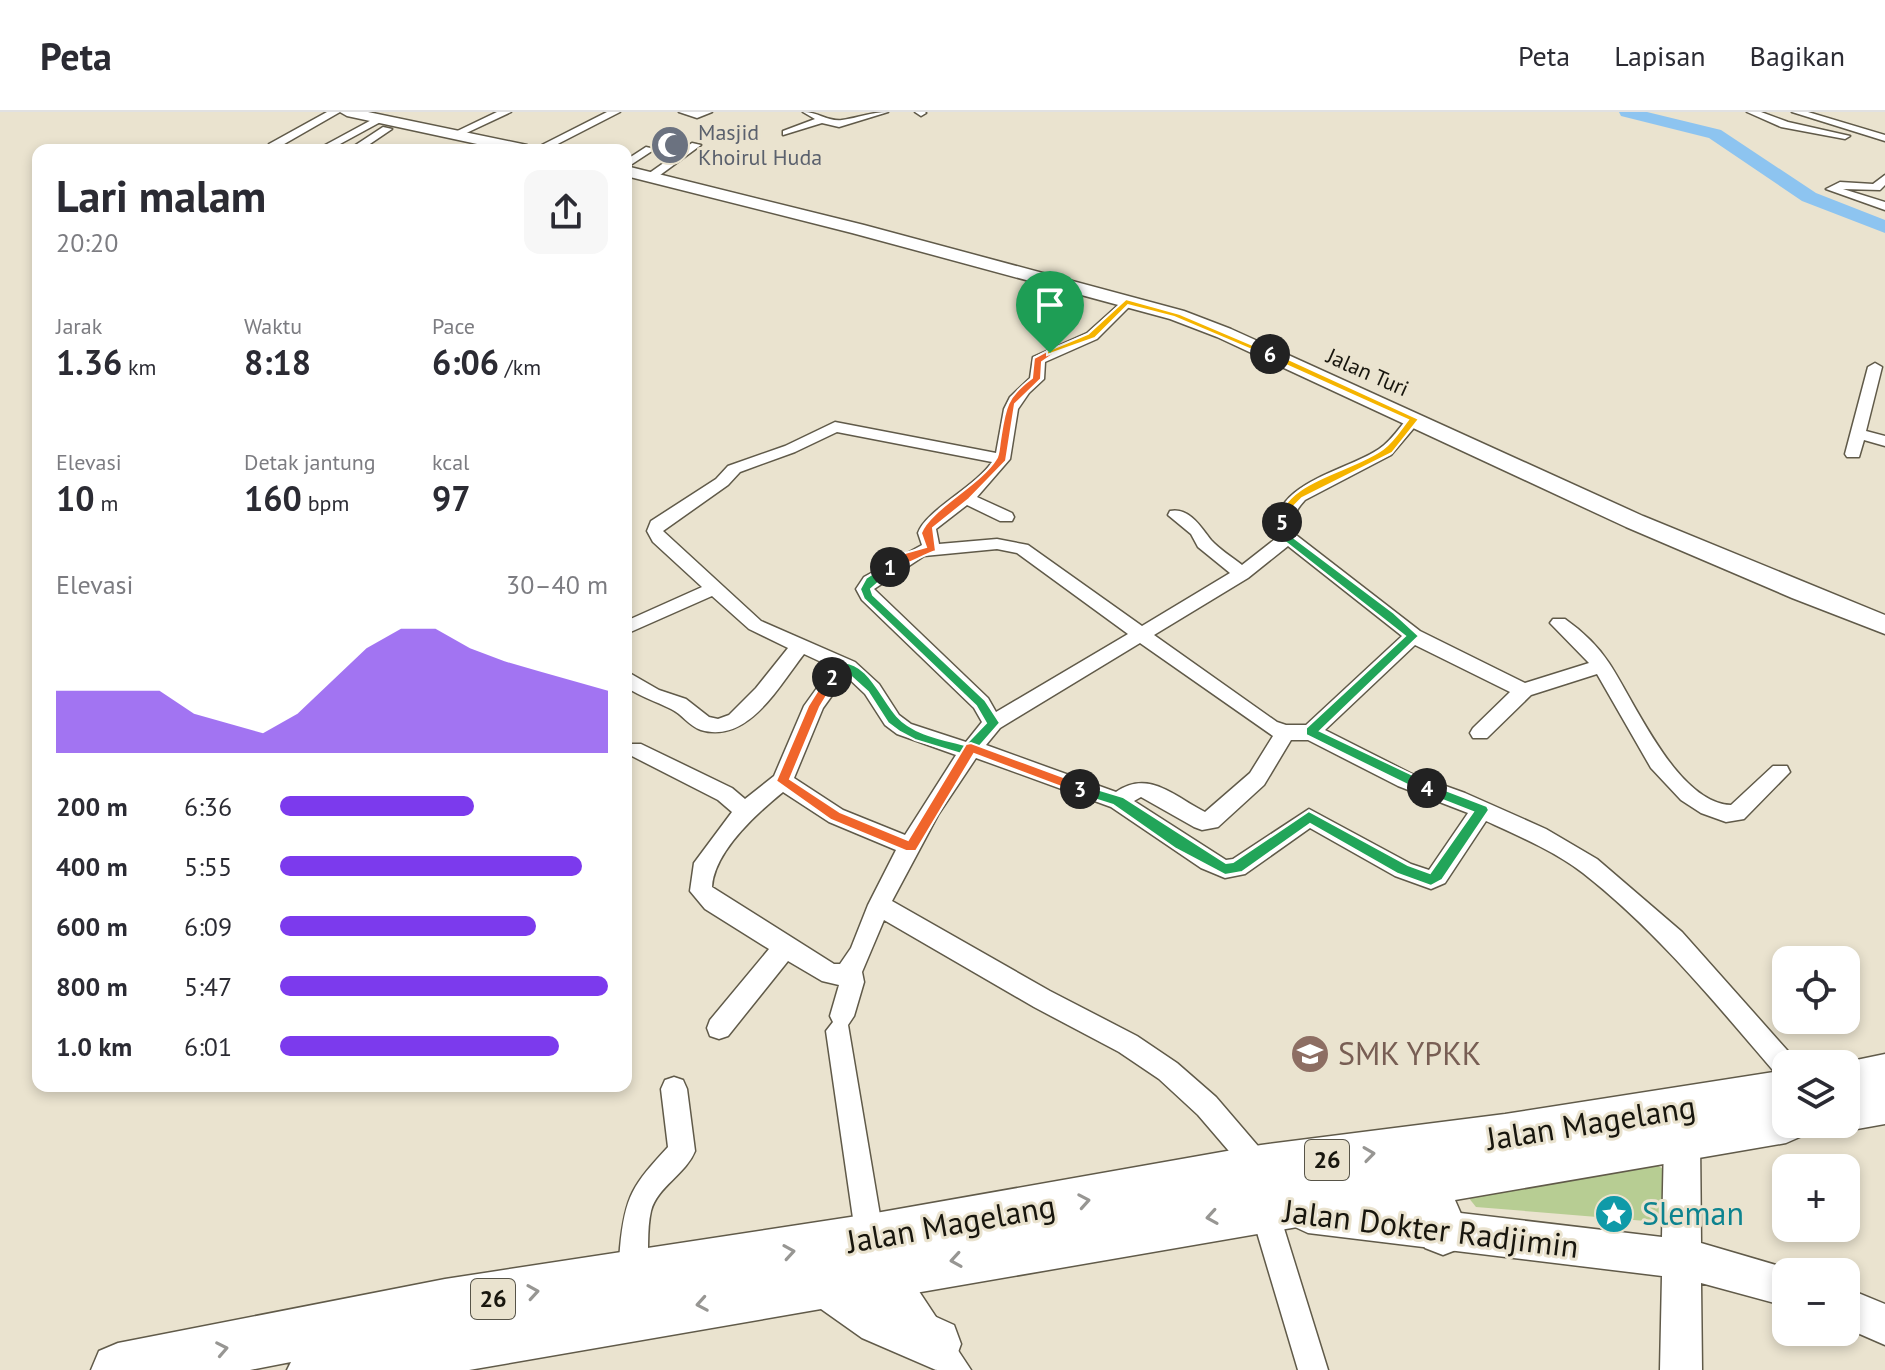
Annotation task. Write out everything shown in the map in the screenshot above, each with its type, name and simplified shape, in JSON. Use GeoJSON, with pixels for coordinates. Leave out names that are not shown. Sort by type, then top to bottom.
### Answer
{"type":"FeatureCollection","features":[{"type":"Feature","properties":{"kind":"highway"},"geometry":{"type":"LineString","coordinates":[[1860,1097],[1876,1084]]}},
{"type":"Feature","properties":{"kind":"highway","name":"Jalan Magelang"},"geometry":{"type":"LineString","coordinates":[[118,1370],[445,1305],[632,1276],[879,1255],[1262,1189],[1505,1137],[1772,1094]]}},
{"type":"Feature","properties":{"kind":"highway","name":"Jalan Magelang"},"geometry":{"type":"LineString","coordinates":[[1262,1189],[1421,1181],[1772,1123]]}},
{"type":"Feature","properties":{"kind":"highway"},"geometry":{"type":"LineString","coordinates":[[1421,1181],[1443,1230]]}},
{"type":"Feature","properties":{"kind":"highway","name":"Jalan Magelang"},"geometry":{"type":"LineString","coordinates":[[314,1370],[439,1360],[826,1282],[879,1255]]}},
{"type":"Feature","properties":{"kind":"highway"},"geometry":{"type":"LineString","coordinates":[[826,1282],[880,1320],[945,1357]]}},
{"type":"Feature","properties":{"kind":"main road"},"geometry":{"type":"LineString","coordinates":[[347,112],[500,144]]}},
{"type":"Feature","properties":{"kind":"main road","name":"Jalan Turi"},"geometry":{"type":"LineString","coordinates":[[632,170],[1177,315],[1224,333],[1617,513],[1811,597],[1885,625]]}},
{"type":"Feature","properties":{"kind":"main road"},"geometry":{"type":"LineString","coordinates":[[1681,1370],[1682,1139]]}},
{"type":"Feature","properties":{"kind":"main road","name":"Jalan Dokter Radjimin"},"geometry":{"type":"LineString","coordinates":[[1262,1189],[1443,1230],[1683,1259],[1772,1282]]}},
{"type":"Feature","properties":{"kind":"main road"},"geometry":{"type":"LineString","coordinates":[[1860,1314],[1885,1325]]}},
{"type":"Feature","properties":{"kind":"street"},"geometry":{"type":"LineString","coordinates":[[277,144],[335,112]]}},
{"type":"Feature","properties":{"kind":"street"},"geometry":{"type":"LineString","coordinates":[[456,134],[506,112]]}},
{"type":"Feature","properties":{"kind":"street"},"geometry":{"type":"LineString","coordinates":[[684,112],[697,115],[707,112]]}},
{"type":"Feature","properties":{"kind":"street"},"geometry":{"type":"LineString","coordinates":[[808,112],[822,120],[839,124],[883,112]]}},
{"type":"Feature","properties":{"kind":"street"},"geometry":{"type":"LineString","coordinates":[[1752,112],[1785,125],[1845,136]]}},
{"type":"Feature","properties":{"kind":"street"},"geometry":{"type":"LineString","coordinates":[[1797,112],[1885,138]]}},
{"type":"Feature","properties":{"kind":"street"},"geometry":{"type":"LineString","coordinates":[[548,144],[607,113]]}},
{"type":"Feature","properties":{"kind":"street"},"geometry":{"type":"LineString","coordinates":[[333,144],[381,119]]}},
{"type":"Feature","properties":{"kind":"street"},"geometry":{"type":"LineString","coordinates":[[787,133],[822,120]]}},
{"type":"Feature","properties":{"kind":"street"},"geometry":{"type":"LineString","coordinates":[[363,144],[398,123]]}},
{"type":"Feature","properties":{"kind":"street"},"geometry":{"type":"LineString","coordinates":[[652,176],[696,145]]}},
{"type":"Feature","properties":{"kind":"street"},"geometry":{"type":"LineString","coordinates":[[632,163],[650,149]]}},
{"type":"Feature","properties":{"kind":"street"},"geometry":{"type":"LineString","coordinates":[[1885,178],[1876,188],[1840,185],[1832,189],[1885,206]]}},
{"type":"Feature","properties":{"kind":"street"},"geometry":{"type":"LineString","coordinates":[[932,549],[926,530],[965,497],[1002,459],[1011,404],[1020,392],[1037,379],[1039,369],[1036,362],[1092,336],[1126,302]]}},
{"type":"Feature","properties":{"kind":"street"},"geometry":{"type":"LineString","coordinates":[[1853,454],[1875,367]]}},
{"type":"Feature","properties":{"kind":"street"},"geometry":{"type":"LineString","coordinates":[[1414,419],[1388,450],[1298,496],[1285,509],[1282,520],[1288,538],[1413,636],[1524,690]]}},
{"type":"Feature","properties":{"kind":"street"},"geometry":{"type":"LineString","coordinates":[[1002,459],[835,427],[790,449],[734,469],[722,482],[657,525],[655,531],[755,625],[845,666],[862,678],[892,720],[904,729],[920,737],[969,750],[1118,801],[1181,845],[1225,869],[1237,868],[1309,817],[1403,870],[1431,880],[1437,876],[1482,810]]}},
{"type":"Feature","properties":{"kind":"street"},"geometry":{"type":"LineString","coordinates":[[1860,434],[1885,441]]}},
{"type":"Feature","properties":{"kind":"street"},"geometry":{"type":"LineString","coordinates":[[965,497],[1006,517]]}},
{"type":"Feature","properties":{"kind":"street"},"geometry":{"type":"LineString","coordinates":[[1176,515],[1198,531],[1204,543],[1242,574]]}},
{"type":"Feature","properties":{"kind":"street"},"geometry":{"type":"LineString","coordinates":[[845,666],[833,677],[814,706],[782,781],[745,811],[702,869],[701,891],[830,974],[838,976],[850,971],[859,959],[879,905],[911,847],[969,750],[993,723],[1242,574],[1288,538]]}},
{"type":"Feature","properties":{"kind":"street"},"geometry":{"type":"LineString","coordinates":[[993,723],[981,703],[868,596],[865,589],[870,581],[909,555],[932,549],[997,544],[1022,549],[1255,718],[1285,733],[1311,732],[1405,780],[1538,835],[1589,865],[1674,939],[1772,1051]]}},
{"type":"Feature","properties":{"kind":"street"},"geometry":{"type":"LineString","coordinates":[[632,625],[714,588]]}},
{"type":"Feature","properties":{"kind":"street"},"geometry":{"type":"LineString","coordinates":[[1559,623],[1601,666],[1649,751],[1664,773],[1688,796],[1720,813],[1737,813],[1780,772]]}},
{"type":"Feature","properties":{"kind":"street"},"geometry":{"type":"LineString","coordinates":[[1311,732],[1413,636]]}},
{"type":"Feature","properties":{"kind":"street"},"geometry":{"type":"LineString","coordinates":[[632,682],[652,695],[679,704],[703,723],[719,726],[736,720],[763,693],[800,646]]}},
{"type":"Feature","properties":{"kind":"street"},"geometry":{"type":"LineString","coordinates":[[1480,733],[1524,690],[1601,666]]}},
{"type":"Feature","properties":{"kind":"street"},"geometry":{"type":"LineString","coordinates":[[1118,801],[1134,790],[1144,789],[1202,821],[1210,821],[1257,779],[1285,733]]}},
{"type":"Feature","properties":{"kind":"street"},"geometry":{"type":"LineString","coordinates":[[634,749],[725,794],[745,811]]}},
{"type":"Feature","properties":{"kind":"street"},"geometry":{"type":"LineString","coordinates":[[782,781],[836,816],[911,847]]}},
{"type":"Feature","properties":{"kind":"street"},"geometry":{"type":"LineString","coordinates":[[879,905],[1128,1044],[1168,1071],[1207,1106],[1262,1189],[1313,1370]]}},
{"type":"Feature","properties":{"kind":"street"},"geometry":{"type":"LineString","coordinates":[[719,1028],[786,946]]}},
{"type":"Feature","properties":{"kind":"street"},"geometry":{"type":"LineString","coordinates":[[850,971],[850,990],[840,1024],[879,1255],[945,1357]]}},
{"type":"Feature","properties":{"kind":"street"},"geometry":{"type":"LineString","coordinates":[[632,1276],[637,1212],[645,1192],[682,1151],[674,1089]]}},
{"type":"Feature","properties":{"kind":"green space"},"geometry":{"type":"Polygon","coordinates":[[[1657,1165],[1663,1169],[1665,1217],[1658,1222],[1476,1207],[1468,1197],[1657,1165]]]}},
{"type":"Feature","properties":{"kind":"waterway"},"geometry":{"type":"LineString","coordinates":[[1627,112],[1715,134],[1809,197],[1885,227]]}},
{"type":"Feature","properties":{"kind":"place","name":"Masjid Khoirul Huda"},"geometry":{"type":"Point","coordinates":[670,145]}},
{"type":"Feature","properties":{"kind":"place","name":"SMK YPKK"},"geometry":{"type":"Point","coordinates":[1310,1054]}},
{"type":"Feature","properties":{"kind":"place","name":"Sleman"},"geometry":{"type":"Point","coordinates":[1614,1214]}},
{"type":"Feature","properties":{"kind":"route"},"geometry":{"type":"LineString","coordinates":[[1126,302],[1177,315],[1224,333],[1414,419],[1388,450],[1298,496],[1285,509],[1282,529],[1288,538],[1413,636],[1311,732],[1405,780],[1482,810],[1437,876],[1431,880],[1403,870],[1309,817],[1237,868],[1225,869],[1181,845],[1118,801],[971,748],[911,847],[836,816],[782,781],[814,706],[833,677],[845,666],[872,689],[892,720],[920,737],[968,751],[993,723],[981,703],[868,596],[865,589],[870,581],[909,555],[932,549],[926,530],[965,497],[1002,459],[1011,404],[1020,392],[1037,379],[1039,369],[1036,362],[1050,353],[1092,336],[1126,302]]}}]}
